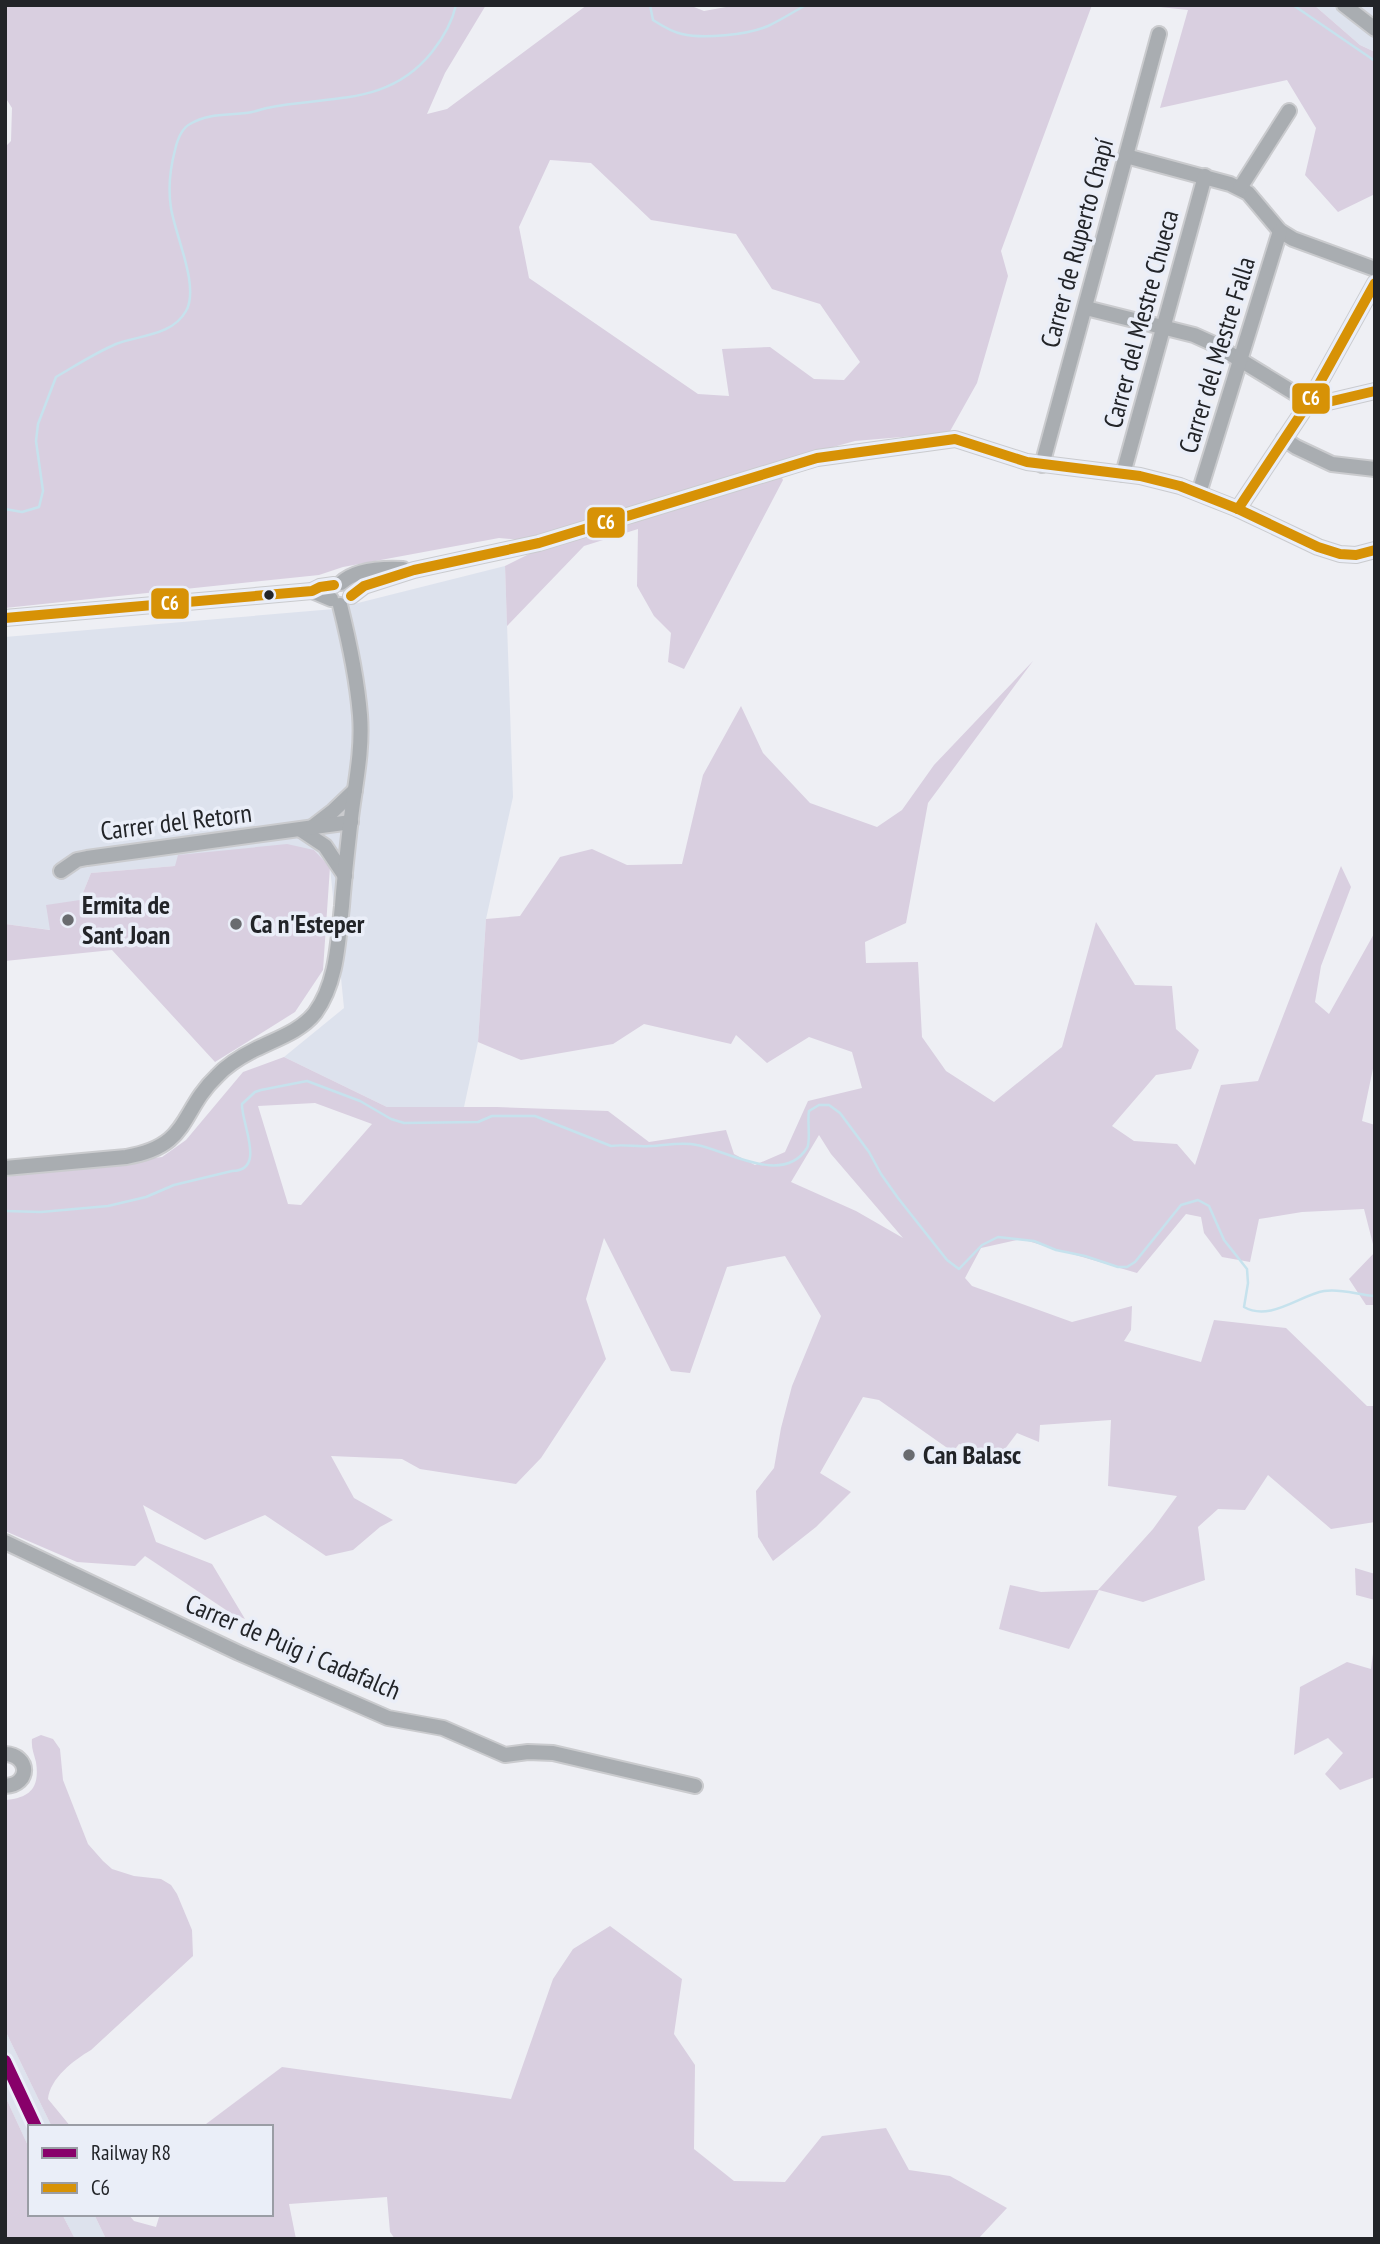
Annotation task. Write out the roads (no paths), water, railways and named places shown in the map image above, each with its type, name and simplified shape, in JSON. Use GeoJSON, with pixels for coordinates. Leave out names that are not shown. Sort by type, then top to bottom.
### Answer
{"type":"FeatureCollection","features":[{"type":"Feature","properties":{"kind":"street"},"geometry":{"type":"LineString","coordinates":[[1344,5],[1375,29]]}},
{"type":"Feature","properties":{"kind":"street","name":"Carrer de Ruperto Chapí"},"geometry":{"type":"LineString","coordinates":[[1042,464],[1159,34]]}},
{"type":"Feature","properties":{"kind":"street"},"geometry":{"type":"LineString","coordinates":[[1240,188],[1289,111]]}},
{"type":"Feature","properties":{"kind":"street"},"geometry":{"type":"LineString","coordinates":[[1126,156],[1240,188],[1248,193],[1280,231],[1293,239],[1375,269]]}},
{"type":"Feature","properties":{"kind":"street","name":"Carrer del Mestre Chueca"},"geometry":{"type":"LineString","coordinates":[[1123,474],[1205,176]]}},
{"type":"Feature","properties":{"kind":"street","name":"Carrer del Mestre Falla"},"geometry":{"type":"LineString","coordinates":[[1199,493],[1280,231]]}},
{"type":"Feature","properties":{"kind":"street"},"geometry":{"type":"LineString","coordinates":[[1238,509],[1309,402],[1375,283]]}},
{"type":"Feature","properties":{"kind":"street"},"geometry":{"type":"LineString","coordinates":[[1086,308],[1194,335],[1214,344],[1309,402],[1324,403],[1375,391]]}},
{"type":"Feature","properties":{"kind":"street"},"geometry":{"type":"LineString","coordinates":[[5,1168],[145,1154],[158,1148],[174,1136],[209,1084],[222,1070],[238,1058],[298,1028],[313,1016],[318,1008],[331,981],[336,958],[360,752],[360,716],[341,595],[347,577],[383,568],[414,569],[539,543],[817,458],[954,439],[1042,464],[1157,479],[1238,509],[1329,551],[1356,555],[1375,550]]}},
{"type":"Feature","properties":{"kind":"street"},"geometry":{"type":"LineString","coordinates":[[1284,439],[1332,464],[1375,469]]}},
{"type":"Feature","properties":{"kind":"street"},"geometry":{"type":"LineString","coordinates":[[5,618],[312,591],[320,587],[341,595]]}},
{"type":"Feature","properties":{"kind":"street"},"geometry":{"type":"LineString","coordinates":[[345,876],[325,846],[307,831],[355,790]]}},
{"type":"Feature","properties":{"kind":"street","name":"Carrer del Retorn"},"geometry":{"type":"LineString","coordinates":[[61,871],[76,860],[88,858],[350,827]]}},
{"type":"Feature","properties":{"kind":"street","name":"Carrer de Puig i Cadafalch"},"geometry":{"type":"LineString","coordinates":[[5,1542],[239,1653],[388,1718],[443,1728],[505,1755],[553,1753],[695,1786]]}},
{"type":"Feature","properties":{"kind":"street"},"geometry":{"type":"LineString","coordinates":[[5,1754],[20,1758],[24,1771],[22,1780],[17,1784],[5,1786]]}},
{"type":"Feature","properties":{"kind":"waterway"},"geometry":{"type":"LineString","coordinates":[[5,509],[22,512],[39,507],[43,491],[36,441],[38,424],[56,377],[116,344],[164,330],[180,319],[186,311],[190,301],[190,289],[173,219],[170,194],[173,157],[184,129],[205,118],[356,96],[396,82],[415,70],[432,52],[447,30],[456,5]]}},
{"type":"Feature","properties":{"kind":"waterway"},"geometry":{"type":"LineString","coordinates":[[650,5],[653,20],[678,33],[701,36],[737,34],[759,29],[806,5]]}},
{"type":"Feature","properties":{"kind":"waterway"},"geometry":{"type":"LineString","coordinates":[[1293,5],[1375,61]]}},
{"type":"Feature","properties":{"kind":"waterway"},"geometry":{"type":"LineString","coordinates":[[5,1211],[41,1212],[108,1206],[146,1197],[174,1185],[242,1169],[248,1163],[250,1155],[242,1104],[255,1092],[307,1081],[360,1101],[391,1119],[404,1123],[478,1122],[492,1116],[535,1116],[611,1146],[691,1144],[739,1159],[770,1165],[797,1159],[808,1145],[809,1111],[819,1105],[829,1105],[840,1113],[898,1198],[947,1260],[959,1269],[982,1245],[998,1237],[1034,1241],[1056,1250],[1127,1267],[1135,1262],[1181,1205],[1198,1200],[1209,1206],[1224,1240],[1247,1269],[1244,1307],[1254,1311],[1274,1310],[1315,1293],[1330,1290],[1375,1296]]}},
{"type":"Feature","properties":{"kind":"rail line","name":"R8"},"geometry":{"type":"LineString","coordinates":[[5,2061],[35,2125]]}},
{"type":"Feature","properties":{"kind":"place","name":"Ermita de Sant Joan"},"geometry":{"type":"Point","coordinates":[68,920]}},
{"type":"Feature","properties":{"kind":"place","name":"Ca n'Esteper"},"geometry":{"type":"Point","coordinates":[236,924]}},
{"type":"Feature","properties":{"kind":"place","name":"Can Balasc"},"geometry":{"type":"Point","coordinates":[909,1455]}}]}
